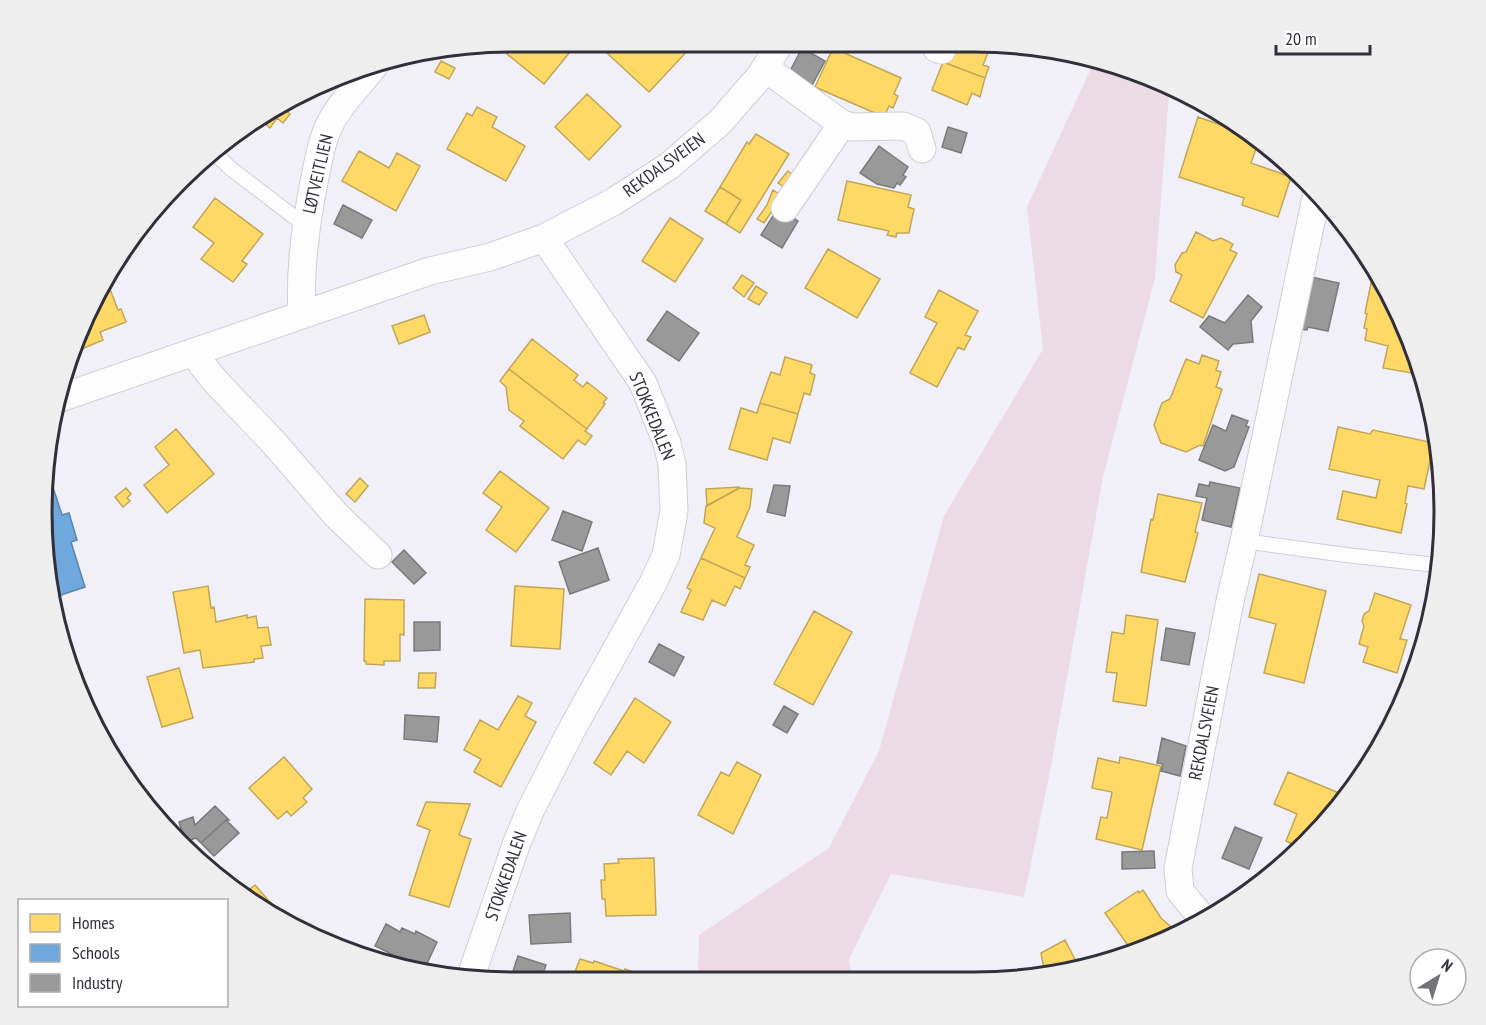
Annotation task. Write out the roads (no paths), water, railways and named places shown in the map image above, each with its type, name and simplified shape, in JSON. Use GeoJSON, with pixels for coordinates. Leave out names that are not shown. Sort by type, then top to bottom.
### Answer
{"type":"FeatureCollection","features":[{"type":"Feature","properties":{"kind":"street","name":"REKDALSVEIEN"},"geometry":{"type":"LineString","coordinates":[[544,238],[613,202],[669,166],[698,143],[720,122],[771,57],[842,124]]}},
{"type":"Feature","properties":{"kind":"street","name":"LØTVEITLIEN"},"geometry":{"type":"LineString","coordinates":[[302,314],[306,226],[321,147],[339,108],[365,77]]}},
{"type":"Feature","properties":{"kind":"street"},"geometry":{"type":"LineString","coordinates":[[786,208],[842,124],[852,127],[903,126],[917,132],[922,149]]}},
{"type":"Feature","properties":{"kind":"street","name":"REKDALSVEIEN"},"geometry":{"type":"LineString","coordinates":[[1199,914],[1180,891],[1178,868],[1230,601],[1315,204]]}},
{"type":"Feature","properties":{"kind":"street"},"geometry":{"type":"LineString","coordinates":[[67,396],[430,271],[490,257],[544,238]]}},
{"type":"Feature","properties":{"kind":"street","name":"STOKKEDALEN"},"geometry":{"type":"LineString","coordinates":[[473,971],[530,810],[653,583],[666,555],[674,511],[672,464],[667,443],[642,383],[544,238]]}},
{"type":"Feature","properties":{"kind":"street"},"geometry":{"type":"LineString","coordinates":[[195,352],[217,383],[274,443],[318,495],[378,555]]}},
{"type":"Feature","properties":{"kind":"lane","name":"LØTVEITLIEN"},"geometry":{"type":"LineString","coordinates":[[220,158],[306,226]]}},
{"type":"Feature","properties":{"kind":"lane"},"geometry":{"type":"LineString","coordinates":[[1244,541],[1431,565]]}}]}
